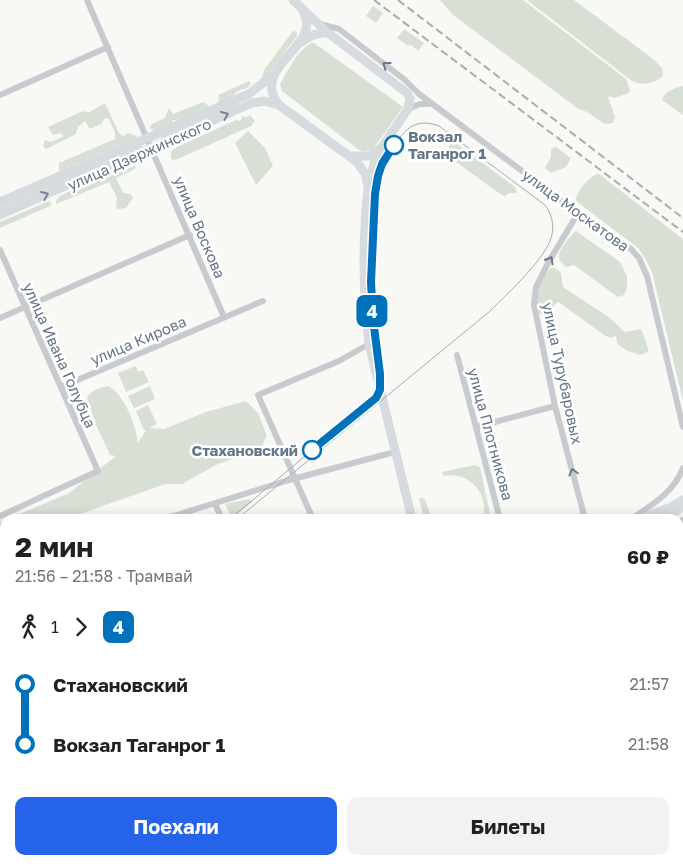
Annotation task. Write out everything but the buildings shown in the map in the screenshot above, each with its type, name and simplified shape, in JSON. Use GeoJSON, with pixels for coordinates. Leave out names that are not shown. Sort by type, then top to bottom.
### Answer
{"type":"FeatureCollection","features":[{"type":"Feature","properties":{"kind":"main road","name":"улица Москатова"},"geometry":{"type":"LineString","coordinates":[[296,2],[327,32],[408,93]]}},
{"type":"Feature","properties":{"kind":"main road"},"geometry":{"type":"LineString","coordinates":[[296,2],[306,15],[307,23],[299,43],[272,76],[272,93],[279,105],[351,156],[362,168],[368,185]]}},
{"type":"Feature","properties":{"kind":"main road"},"geometry":{"type":"LineString","coordinates":[[299,43],[313,35],[327,32]]}},
{"type":"Feature","properties":{"kind":"main road","name":"улица Дзержинского"},"geometry":{"type":"LineString","coordinates":[[0,202],[249,94],[272,76]]}},
{"type":"Feature","properties":{"kind":"main road"},"geometry":{"type":"LineString","coordinates":[[408,93],[410,98],[408,110],[382,147],[373,164],[368,185],[363,267],[369,344],[411,514]]}},
{"type":"Feature","properties":{"kind":"main road","name":"улица Дзержинского"},"geometry":{"type":"LineString","coordinates":[[0,214],[252,103],[265,101],[279,105]]}},
{"type":"Feature","properties":{"kind":"main road"},"geometry":{"type":"LineString","coordinates":[[351,156],[370,156],[382,147]]}},
{"type":"Feature","properties":{"kind":"main road"},"geometry":{"type":"LineString","coordinates":[[653,514],[683,500]]}},
{"type":"Feature","properties":{"kind":"main road"},"geometry":{"type":"LineString","coordinates":[[671,514],[683,508]]}},
{"type":"Feature","properties":{"kind":"street"},"geometry":{"type":"LineString","coordinates":[[87,0],[148,137]]}},
{"type":"Feature","properties":{"kind":"street","name":"улица Москатова"},"geometry":{"type":"LineString","coordinates":[[320,24],[339,29],[405,80],[419,94],[578,213],[631,249],[644,266],[683,427]]}},
{"type":"Feature","properties":{"kind":"street"},"geometry":{"type":"LineString","coordinates":[[327,32],[339,29]]}},
{"type":"Feature","properties":{"kind":"street"},"geometry":{"type":"LineString","coordinates":[[0,95],[108,47]]}},
{"type":"Feature","properties":{"kind":"street","name":"улица Москатова"},"geometry":{"type":"LineString","coordinates":[[408,93],[419,94]]}},
{"type":"Feature","properties":{"kind":"street"},"geometry":{"type":"LineString","coordinates":[[408,110],[420,104],[434,104]]}},
{"type":"Feature","properties":{"kind":"street","name":"улица Воскова"},"geometry":{"type":"LineString","coordinates":[[148,137],[224,317]]}},
{"type":"Feature","properties":{"kind":"street","name":"улица Турубаровых"},"geometry":{"type":"LineString","coordinates":[[578,213],[548,263],[536,287],[534,297],[535,315],[555,406],[584,514]]}},
{"type":"Feature","properties":{"kind":"street"},"geometry":{"type":"LineString","coordinates":[[0,318],[190,235]]}},
{"type":"Feature","properties":{"kind":"street","name":"улица Ивана Голубца"},"geometry":{"type":"LineString","coordinates":[[0,250],[98,471],[4,514]]}},
{"type":"Feature","properties":{"kind":"street","name":"улица Кирова"},"geometry":{"type":"LineString","coordinates":[[60,387],[263,301]]}},
{"type":"Feature","properties":{"kind":"street"},"geometry":{"type":"LineString","coordinates":[[311,514],[258,395],[340,361],[369,344]]}},
{"type":"Feature","properties":{"kind":"street","name":"улица Плотникова"},"geometry":{"type":"LineString","coordinates":[[457,355],[499,514]]}},
{"type":"Feature","properties":{"kind":"street"},"geometry":{"type":"LineString","coordinates":[[476,427],[555,406]]}},
{"type":"Feature","properties":{"kind":"street"},"geometry":{"type":"LineString","coordinates":[[181,514],[295,479],[395,452]]}},
{"type":"Feature","properties":{"kind":"street"},"geometry":{"type":"LineString","coordinates":[[638,514],[666,494],[683,468]]}},
{"type":"Feature","properties":{"kind":"street"},"geometry":{"type":"LineString","coordinates":[[215,504],[220,514]]}},
{"type":"Feature","properties":{"kind":"shaded area"},"geometry":{"type":"Polygon","coordinates":[[[440,0],[523,0],[626,79],[630,90],[629,93],[615,98],[607,96],[508,25],[608,97],[615,117],[613,123],[605,124],[577,108],[453,15],[440,0]]]}},
{"type":"Feature","properties":{"kind":"shaded area"},"geometry":{"type":"Polygon","coordinates":[[[527,0],[574,0],[653,59],[662,68],[663,76],[656,81],[648,83],[632,81],[527,0]]]}},
{"type":"Feature","properties":{"kind":"shaded area"},"geometry":{"type":"Polygon","coordinates":[[[373,6],[383,13],[376,23],[366,16],[373,6]]]}},
{"type":"Feature","properties":{"kind":"shaded area"},"geometry":{"type":"Polygon","coordinates":[[[404,29],[424,43],[418,51],[410,44],[408,46],[397,38],[404,29]]]}},
{"type":"Feature","properties":{"kind":"shaded area"},"geometry":{"type":"Polygon","coordinates":[[[293,31],[297,32],[297,36],[269,73],[263,78],[264,70],[293,31]]]}},
{"type":"Feature","properties":{"kind":"shaded area"},"geometry":{"type":"Polygon","coordinates":[[[311,43],[314,43],[403,107],[373,149],[365,152],[359,150],[282,91],[280,84],[290,67],[301,51],[311,43]]]}},
{"type":"Feature","properties":{"kind":"shaded area"},"geometry":{"type":"Polygon","coordinates":[[[249,81],[251,83],[248,88],[235,93],[234,98],[218,103],[218,95],[249,81]]]}},
{"type":"Feature","properties":{"kind":"shaded area"},"geometry":{"type":"Polygon","coordinates":[[[683,86],[683,115],[662,100],[670,90],[683,86]]]}},
{"type":"Feature","properties":{"kind":"shaded area"},"geometry":{"type":"Polygon","coordinates":[[[203,102],[209,106],[196,114],[187,118],[173,120],[171,124],[155,131],[149,128],[152,124],[165,118],[169,108],[173,114],[203,102]]]}},
{"type":"Feature","properties":{"kind":"shaded area"},"geometry":{"type":"Polygon","coordinates":[[[105,103],[119,133],[123,136],[128,133],[137,136],[137,138],[59,171],[59,163],[115,139],[115,132],[108,118],[90,129],[85,121],[78,127],[76,134],[46,149],[43,146],[45,140],[51,142],[63,137],[60,133],[53,135],[48,127],[83,111],[88,113],[105,103]]]}},
{"type":"Feature","properties":{"kind":"shaded area"},"geometry":{"type":"Polygon","coordinates":[[[235,103],[237,106],[163,139],[161,138],[162,135],[235,103]]]}},
{"type":"Feature","properties":{"kind":"shaded area"},"geometry":{"type":"Polygon","coordinates":[[[250,115],[255,121],[251,126],[180,158],[171,159],[171,151],[177,147],[236,120],[240,121],[243,116],[246,118],[250,115]]]}},
{"type":"Feature","properties":{"kind":"shaded area"},"geometry":{"type":"Polygon","coordinates":[[[248,131],[265,148],[273,166],[256,185],[235,143],[248,131]]]}},
{"type":"Feature","properties":{"kind":"shaded area"},"geometry":{"type":"Polygon","coordinates":[[[452,142],[515,187],[517,193],[509,193],[505,196],[500,194],[452,159],[449,145],[452,142]]]}},
{"type":"Feature","properties":{"kind":"shaded area"},"geometry":{"type":"Polygon","coordinates":[[[140,144],[142,148],[0,210],[0,206],[140,144]]]}},
{"type":"Feature","properties":{"kind":"shaded area"},"geometry":{"type":"Polygon","coordinates":[[[556,147],[571,158],[566,167],[551,173],[545,168],[551,157],[551,149],[556,147]]]}},
{"type":"Feature","properties":{"kind":"shaded area"},"geometry":{"type":"Polygon","coordinates":[[[136,166],[135,169],[116,178],[123,193],[131,194],[133,198],[126,208],[118,209],[116,207],[117,198],[109,182],[56,204],[60,196],[94,180],[113,175],[136,166]]]}},
{"type":"Feature","properties":{"kind":"shaded area"},"geometry":{"type":"Polygon","coordinates":[[[599,174],[683,239],[683,401],[652,272],[645,258],[638,248],[576,201],[578,193],[584,184],[599,174]]]}},
{"type":"Feature","properties":{"kind":"shaded area"},"geometry":{"type":"Polygon","coordinates":[[[49,201],[52,203],[50,206],[0,228],[0,222],[49,201]]]}},
{"type":"Feature","properties":{"kind":"shaded area"},"geometry":{"type":"Polygon","coordinates":[[[576,231],[620,262],[627,276],[627,288],[624,295],[618,297],[574,265],[566,267],[561,262],[559,256],[561,250],[576,231]]]}},
{"type":"Feature","properties":{"kind":"shaded area"},"geometry":{"type":"Polygon","coordinates":[[[551,268],[555,268],[561,273],[563,287],[610,318],[625,332],[640,329],[648,352],[640,355],[628,351],[617,344],[616,336],[610,338],[604,335],[560,303],[557,302],[548,315],[541,315],[536,303],[537,290],[551,268]]]}},
{"type":"Feature","properties":{"kind":"shaded area"},"geometry":{"type":"Polygon","coordinates":[[[136,366],[138,372],[143,370],[149,382],[126,392],[118,373],[136,366]]]}},
{"type":"Feature","properties":{"kind":"shaded area"},"geometry":{"type":"Polygon","coordinates":[[[108,386],[119,395],[132,419],[138,443],[146,430],[144,430],[136,411],[148,405],[157,424],[149,428],[164,429],[206,412],[246,401],[258,413],[267,436],[261,448],[216,465],[182,484],[165,484],[80,514],[20,514],[69,493],[116,456],[110,455],[97,427],[87,398],[93,391],[108,386]]]}},
{"type":"Feature","properties":{"kind":"shaded area"},"geometry":{"type":"Polygon","coordinates":[[[150,386],[155,399],[134,408],[128,396],[150,386]]]}},
{"type":"Feature","properties":{"kind":"shaded area"},"geometry":{"type":"Polygon","coordinates":[[[475,465],[480,467],[490,514],[484,514],[483,501],[476,486],[462,477],[444,476],[442,472],[475,465]]]}},
{"type":"Feature","properties":{"kind":"shaded area"},"geometry":{"type":"Polygon","coordinates":[[[419,498],[425,500],[430,514],[423,514],[419,498]]]}},
{"type":"Feature","properties":{"kind":"shaded area"},"geometry":{"type":"Polygon","coordinates":[[[250,499],[252,502],[238,514],[230,514],[225,504],[250,499]]]}},
{"type":"Feature","properties":{"kind":"tram line"},"geometry":{"type":"LineString","coordinates":[[236,514],[379,394],[380,369],[373,322],[371,284],[374,197],[377,179],[386,157],[410,127],[420,123],[439,126],[545,205],[550,213],[552,222],[550,241],[531,269],[489,312],[243,514]]}},
{"type":"Feature","properties":{"kind":"tram line","name":"4"},"geometry":{"type":"LineString","coordinates":[[312,450],[379,394],[380,374],[373,319],[371,282],[372,240],[378,176],[382,164],[394,145]]}},
{"type":"Feature","properties":{"kind":"railway"},"geometry":{"type":"LineString","coordinates":[[374,0],[683,232]]}},
{"type":"Feature","properties":{"kind":"railway"},"geometry":{"type":"LineString","coordinates":[[398,0],[683,218]]}},
{"type":"Feature","properties":{"kind":"place","name":"Вокзал Таганрог 1"},"geometry":{"type":"Point","coordinates":[394,145]}},
{"type":"Feature","properties":{"kind":"place","name":"Стахановский"},"geometry":{"type":"Point","coordinates":[312,450]}}]}
